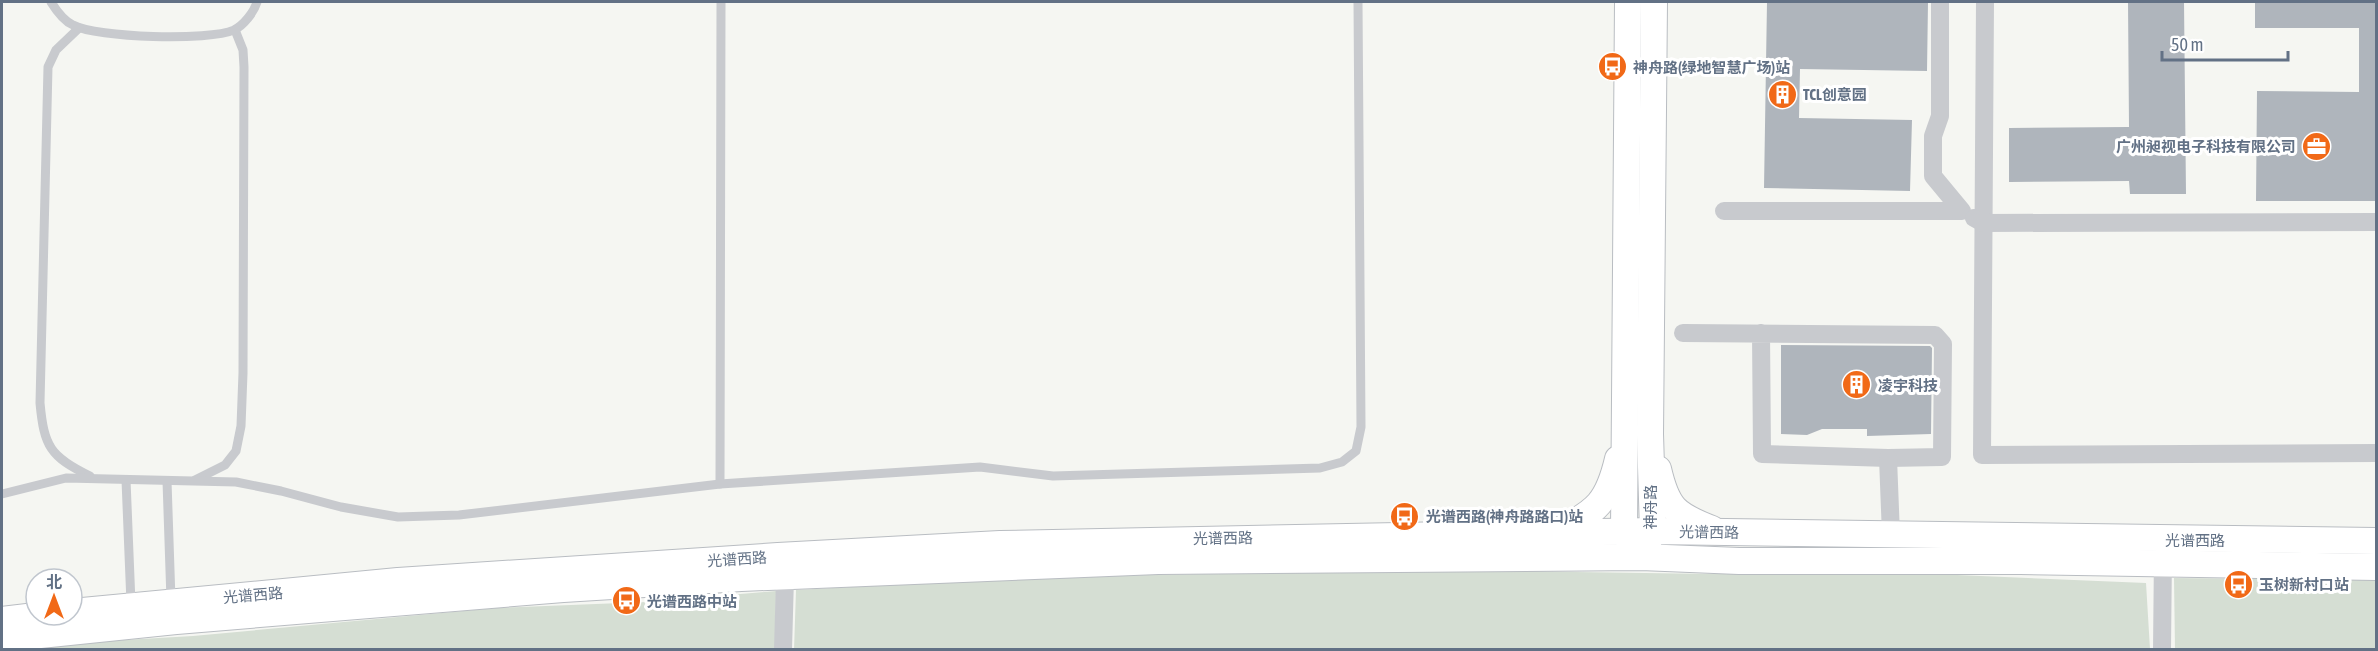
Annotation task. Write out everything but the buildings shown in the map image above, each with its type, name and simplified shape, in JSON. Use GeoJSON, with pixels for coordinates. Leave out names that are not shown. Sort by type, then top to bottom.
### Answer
{"type":"FeatureCollection","features":[{"type":"Feature","properties":{"kind":"main road","name":"神舟路"},"geometry":{"type":"LineString","coordinates":[[1628,2],[1624,532],[1641,558]]}},
{"type":"Feature","properties":{"kind":"main road","name":"神舟路"},"geometry":{"type":"LineString","coordinates":[[1641,558],[1653,531],[1650,434],[1654,2]]}},
{"type":"Feature","properties":{"kind":"main road"},"geometry":{"type":"LineString","coordinates":[[1555,533],[1585,518],[1607,493],[1613,478],[1626,423]]}},
{"type":"Feature","properties":{"kind":"main road"},"geometry":{"type":"LineString","coordinates":[[1650,434],[1663,492],[1671,507],[1698,524],[1720,532]]}},
{"type":"Feature","properties":{"kind":"main road","name":"光谱西路"},"geometry":{"type":"LineString","coordinates":[[84,611],[398,581],[1000,544],[1653,531],[2376,541]]}},
{"type":"Feature","properties":{"kind":"main road","name":"光谱西路"},"geometry":{"type":"LineString","coordinates":[[2,639],[176,621],[563,589],[1170,561],[1641,558],[2376,567]]}},
{"type":"Feature","properties":{"kind":"main road"},"geometry":{"type":"LineString","coordinates":[[2,620],[24,617]]}},
{"type":"Feature","properties":{"kind":"street"},"geometry":{"type":"LineString","coordinates":[[1940,2],[1940,116],[1933,136],[1933,176],[1962,211],[1983,223],[2376,222]]}},
{"type":"Feature","properties":{"kind":"street"},"geometry":{"type":"LineString","coordinates":[[1986,2],[1982,455],[2376,453]]}},
{"type":"Feature","properties":{"kind":"street"},"geometry":{"type":"LineString","coordinates":[[1724,211],[1962,211]]}},
{"type":"Feature","properties":{"kind":"street"},"geometry":{"type":"LineString","coordinates":[[1683,333],[1761,333],[1935,335],[1942,344],[1942,458],[1762,454],[1761,333]]}},
{"type":"Feature","properties":{"kind":"street"},"geometry":{"type":"LineString","coordinates":[[1888,458],[1891,535]]}},
{"type":"Feature","properties":{"kind":"street"},"geometry":{"type":"LineString","coordinates":[[2162,650],[2163,539]]}},
{"type":"Feature","properties":{"kind":"street"},"geometry":{"type":"LineString","coordinates":[[783,650],[785,577]]}},
{"type":"Feature","properties":{"kind":"lane"},"geometry":{"type":"LineString","coordinates":[[51,2],[70,24],[88,32],[128,37],[207,35],[235,30],[255,11],[257,2]]}},
{"type":"Feature","properties":{"kind":"lane"},"geometry":{"type":"LineString","coordinates":[[720,484],[721,2]]}},
{"type":"Feature","properties":{"kind":"lane"},"geometry":{"type":"LineString","coordinates":[[2,494],[66,478],[236,482],[342,507],[398,517],[459,515],[720,484],[980,467],[1053,476],[1320,468],[1342,462],[1356,451],[1361,427],[1358,2]]}},
{"type":"Feature","properties":{"kind":"lane"},"geometry":{"type":"LineString","coordinates":[[80,28],[56,50],[48,67],[40,403],[43,434],[54,454],[75,470],[95,479]]}},
{"type":"Feature","properties":{"kind":"lane"},"geometry":{"type":"LineString","coordinates":[[193,482],[225,465],[236,451],[241,426],[244,67],[243,50],[235,30]]}},
{"type":"Feature","properties":{"kind":"lane"},"geometry":{"type":"LineString","coordinates":[[126,480],[131,606]]}},
{"type":"Feature","properties":{"kind":"lane"},"geometry":{"type":"LineString","coordinates":[[167,481],[171,602]]}},
{"type":"Feature","properties":{"kind":"shaded area"},"geometry":{"type":"Polygon","coordinates":[[[1431,570],[1713,574],[1910,573],[2146,583],[2150,649],[794,650],[796,590],[1039,577],[1431,570]]]}},
{"type":"Feature","properties":{"kind":"shaded area"},"geometry":{"type":"Polygon","coordinates":[[[2174,578],[2376,580],[2376,649],[2175,649],[2174,578]]]}},
{"type":"Feature","properties":{"kind":"shaded area"},"geometry":{"type":"Polygon","coordinates":[[[776,591],[775,649],[2,650],[2,647],[193,636],[496,608],[646,602],[776,591]]]}},
{"type":"Feature","properties":{"kind":"place","name":"神舟路(绿地智慧广场)站"},"geometry":{"type":"Point","coordinates":[1612,67]}},
{"type":"Feature","properties":{"kind":"place","name":"TCL创意园"},"geometry":{"type":"Point","coordinates":[1782,94]}},
{"type":"Feature","properties":{"kind":"place","name":"广州昶视电子科技有限公司"},"geometry":{"type":"Point","coordinates":[2317,146]}},
{"type":"Feature","properties":{"kind":"place","name":"凌宇科技"},"geometry":{"type":"Point","coordinates":[1857,385]}},
{"type":"Feature","properties":{"kind":"place","name":"光谱西路(神舟路路口)站"},"geometry":{"type":"Point","coordinates":[1405,516]}},
{"type":"Feature","properties":{"kind":"place","name":"玉树新村口站"},"geometry":{"type":"Point","coordinates":[2238,584]}},
{"type":"Feature","properties":{"kind":"place","name":"光谱西路中站"},"geometry":{"type":"Point","coordinates":[626,601]}}]}
